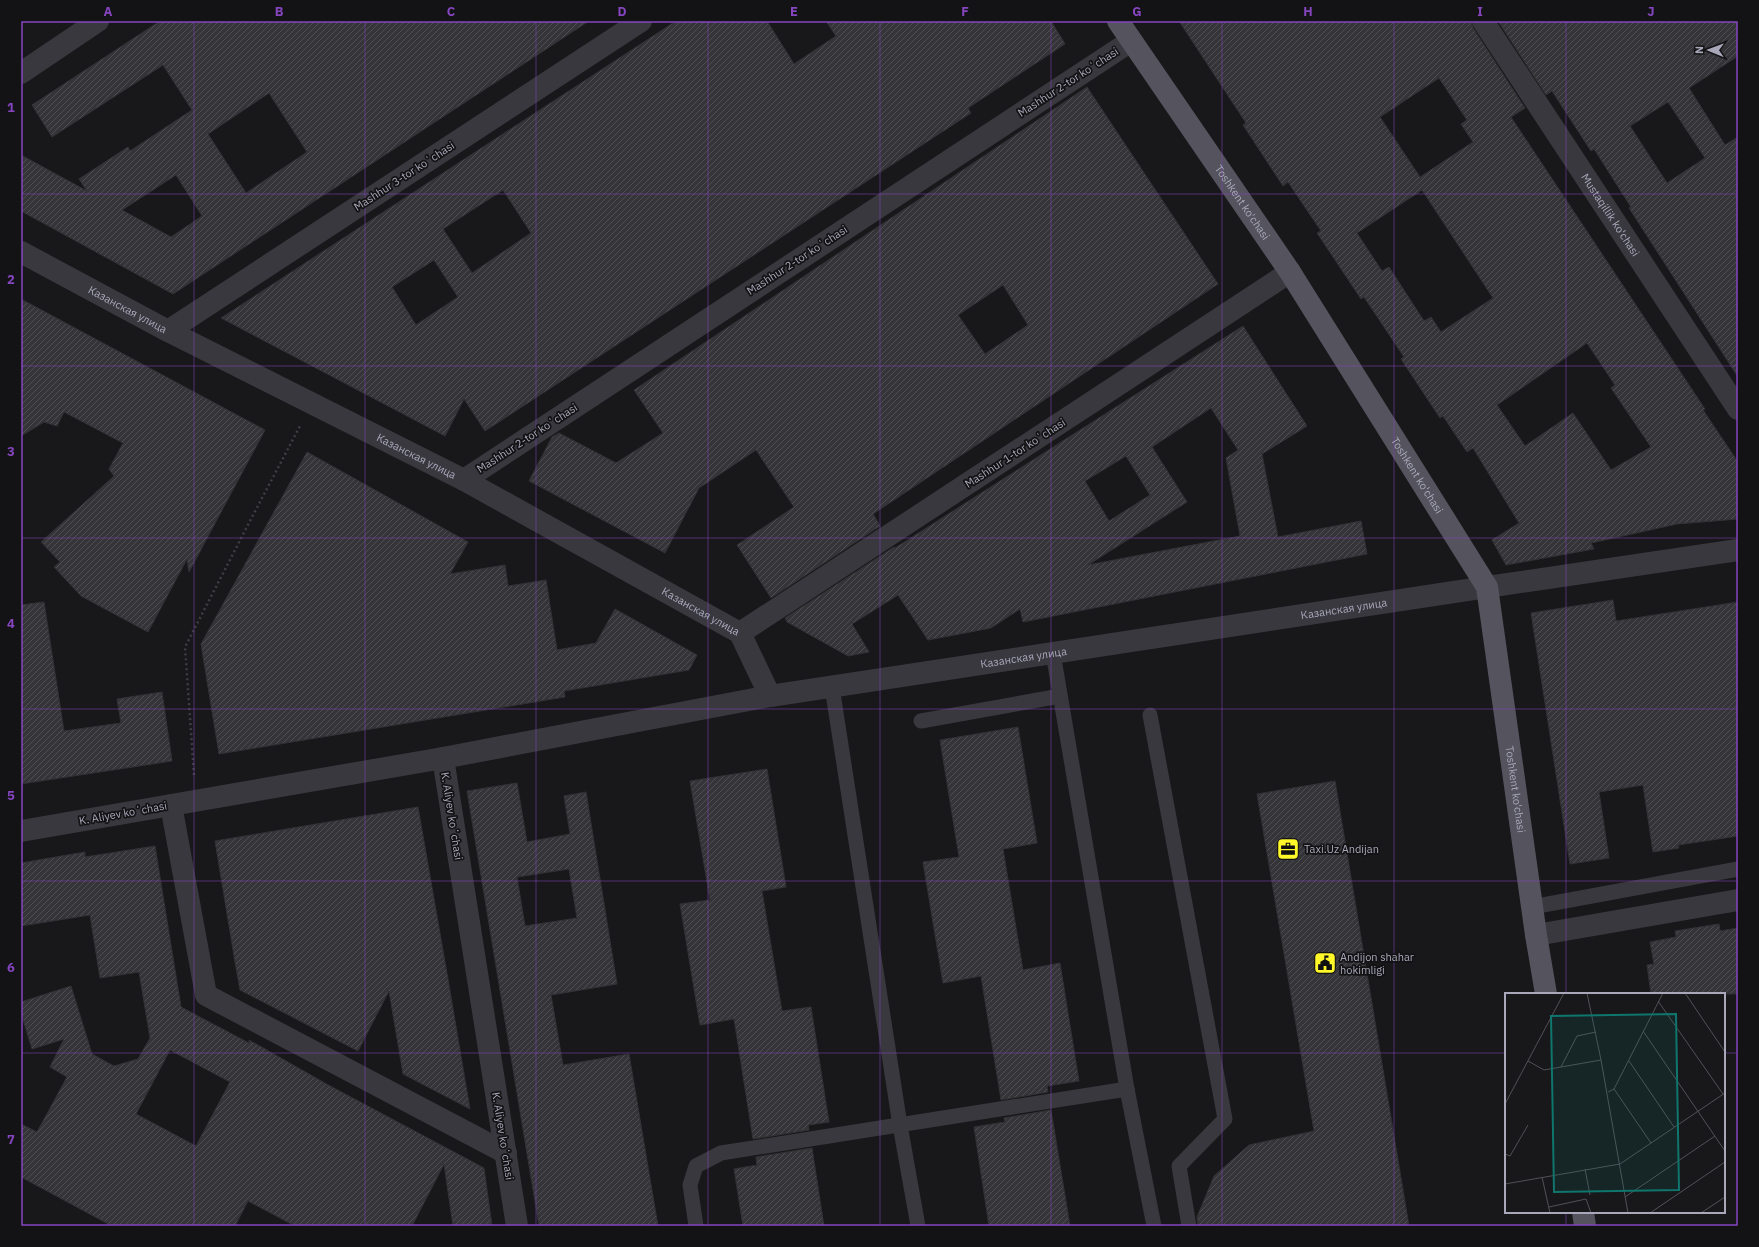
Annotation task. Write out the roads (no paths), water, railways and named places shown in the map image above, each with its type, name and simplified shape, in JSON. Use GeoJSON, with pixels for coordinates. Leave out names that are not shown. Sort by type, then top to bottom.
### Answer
{"type":"FeatureCollection","features":[{"type":"Feature","properties":{"kind":"main road","name":"Toshkent ko'chasi"},"geometry":{"type":"LineString","coordinates":[[1118,21],[1290,272],[1487,587],[1536,935],[1546,993]]}},
{"type":"Feature","properties":{"kind":"main road"},"geometry":{"type":"LineString","coordinates":[[1582,1213],[1585,1226]]}},
{"type":"Feature","properties":{"kind":"street"},"geometry":{"type":"LineString","coordinates":[[21,73],[98,21]]}},
{"type":"Feature","properties":{"kind":"street","name":"Mashhur 3-tor koʻchasi"},"geometry":{"type":"LineString","coordinates":[[168,331],[641,21]]}},
{"type":"Feature","properties":{"kind":"street","name":"Mustaqillik ko'chasi"},"geometry":{"type":"LineString","coordinates":[[1483,21],[1738,409]]}},
{"type":"Feature","properties":{"kind":"street","name":"Mashhur 2-tor koʻchasi"},"geometry":{"type":"LineString","coordinates":[[464,480],[1131,41]]}},
{"type":"Feature","properties":{"kind":"street","name":"Казанская улица"},"geometry":{"type":"LineString","coordinates":[[21,252],[168,331],[464,480],[740,633],[770,696],[1738,550]]}},
{"type":"Feature","properties":{"kind":"street","name":"Mashhur 1-tor koʻchasi"},"geometry":{"type":"LineString","coordinates":[[740,633],[1290,272]]}},
{"type":"Feature","properties":{"kind":"street"},"geometry":{"type":"LineString","coordinates":[[442,758],[770,696]]}},
{"type":"Feature","properties":{"kind":"street","name":"K. Aliyev koʻchasi"},"geometry":{"type":"LineString","coordinates":[[21,831],[442,758],[517,1226]]}},
{"type":"Feature","properties":{"kind":"street"},"geometry":{"type":"LineString","coordinates":[[171,804],[206,995],[506,1153]]}},
{"type":"Feature","properties":{"kind":"street"},"geometry":{"type":"LineString","coordinates":[[1536,935],[1738,900]]}},
{"type":"Feature","properties":{"kind":"lane"},"geometry":{"type":"LineString","coordinates":[[1053,653],[1127,1089],[1154,1226]]}},
{"type":"Feature","properties":{"kind":"lane"},"geometry":{"type":"LineString","coordinates":[[832,687],[900,1125],[918,1226]]}},
{"type":"Feature","properties":{"kind":"lane"},"geometry":{"type":"LineString","coordinates":[[921,721],[1060,696]]}},
{"type":"Feature","properties":{"kind":"lane"},"geometry":{"type":"LineString","coordinates":[[1150,715],[1225,1119],[1179,1166],[1189,1226]]}},
{"type":"Feature","properties":{"kind":"lane"},"geometry":{"type":"LineString","coordinates":[[1532,907],[1738,869]]}},
{"type":"Feature","properties":{"kind":"lane"},"geometry":{"type":"LineString","coordinates":[[696,1226],[690,1184],[696,1166],[720,1153],[1127,1089]]}},
{"type":"Feature","properties":{"kind":"place","name":"Taxi.Uz Andijan"},"geometry":{"type":"Point","coordinates":[1288,849]}},
{"type":"Feature","properties":{"kind":"place","name":"Andijon shahar hokimligi"},"geometry":{"type":"Point","coordinates":[1325,963]}}]}
